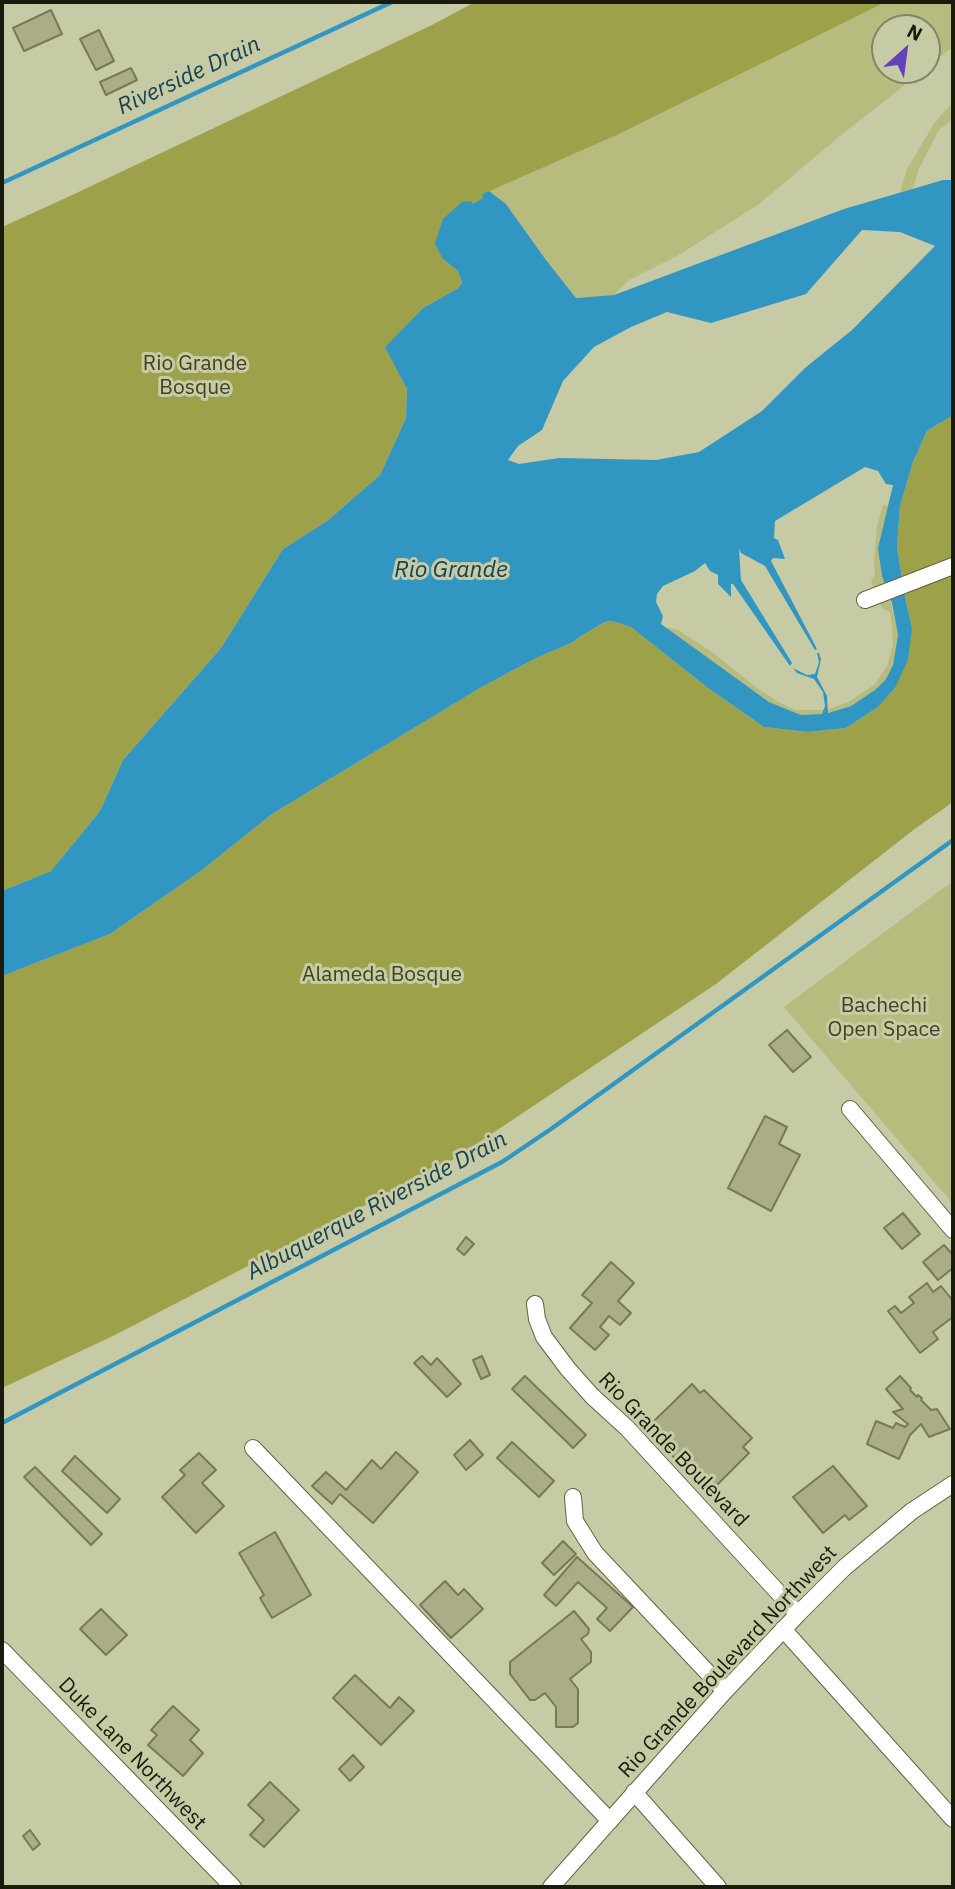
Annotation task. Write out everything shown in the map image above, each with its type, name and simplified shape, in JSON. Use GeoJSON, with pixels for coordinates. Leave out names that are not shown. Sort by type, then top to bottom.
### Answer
{"type":"FeatureCollection","features":[{"type":"Feature","properties":{"kind":"street"},"geometry":{"type":"LineString","coordinates":[[865,600],[953,566]]}},
{"type":"Feature","properties":{"kind":"street"},"geometry":{"type":"LineString","coordinates":[[850,1109],[953,1230]]}},
{"type":"Feature","properties":{"kind":"street","name":"Rio Grande Boulevard"},"geometry":{"type":"LineString","coordinates":[[535,1304],[544,1337],[568,1368],[592,1396],[627,1428],[798,1614]]}},
{"type":"Feature","properties":{"kind":"street"},"geometry":{"type":"LineString","coordinates":[[253,1448],[610,1821]]}},
{"type":"Feature","properties":{"kind":"street","name":"Rio Grande Boulevard Northwest"},"geometry":{"type":"LineString","coordinates":[[551,1887],[724,1691],[783,1629],[854,1559],[912,1511],[953,1484]]}},
{"type":"Feature","properties":{"kind":"street"},"geometry":{"type":"LineString","coordinates":[[573,1497],[575,1521],[595,1553],[724,1691]]}},
{"type":"Feature","properties":{"kind":"street"},"geometry":{"type":"LineString","coordinates":[[783,1629],[953,1819]]}},
{"type":"Feature","properties":{"kind":"street","name":"Duke Lane Northwest"},"geometry":{"type":"LineString","coordinates":[[2,1650],[233,1887]]}},
{"type":"Feature","properties":{"kind":"street"},"geometry":{"type":"LineString","coordinates":[[634,1792],[718,1887]]}},
{"type":"Feature","properties":{"kind":"green space","name":"Rio Grande Bosque"},"geometry":{"type":"Polygon","coordinates":[[[475,2],[886,2],[619,134],[483,194],[484,198],[443,259],[458,271],[462,283],[457,289],[423,308],[386,347],[407,389],[406,418],[380,475],[327,521],[283,549],[221,648],[123,760],[100,811],[51,871],[2,891],[2,227],[432,25],[475,2]]]}},
{"type":"Feature","properties":{"kind":"green space"},"geometry":{"type":"Polygon","coordinates":[[[886,2],[953,2],[953,47],[941,56],[941,14],[871,14],[871,84],[906,84],[758,205],[677,256],[629,280],[614,295],[576,298],[506,204],[489,191],[619,134],[886,2]]]}},
{"type":"Feature","properties":{"kind":"green space"},"geometry":{"type":"Polygon","coordinates":[[[953,102],[953,119],[939,130],[919,169],[912,190],[900,193],[907,169],[935,122],[953,102]]]}},
{"type":"Feature","properties":{"kind":"green space","name":"Alameda Bosque"},"geometry":{"type":"Polygon","coordinates":[[[953,415],[953,802],[716,984],[454,1159],[115,1335],[2,1388],[2,976],[110,934],[202,870],[272,814],[480,688],[609,621],[631,627],[708,688],[764,727],[808,732],[846,728],[878,707],[895,688],[912,628],[897,547],[900,506],[913,462],[927,431],[953,415]]]}},
{"type":"Feature","properties":{"kind":"green space"},"geometry":{"type":"Polygon","coordinates":[[[883,505],[888,506],[878,548],[886,587],[875,591],[871,581],[875,574],[877,526],[883,505]]]}},
{"type":"Feature","properties":{"kind":"green space"},"geometry":{"type":"Polygon","coordinates":[[[890,598],[898,635],[893,665],[886,679],[851,706],[827,713],[828,709],[848,702],[874,685],[887,666],[893,645],[892,627],[890,612],[883,609],[879,602],[890,598]]]}},
{"type":"Feature","properties":{"kind":"green space"},"geometry":{"type":"Polygon","coordinates":[[[666,627],[678,630],[712,652],[777,701],[795,710],[824,710],[822,714],[801,715],[769,702],[666,627]]]}},
{"type":"Feature","properties":{"kind":"green space","name":"Bachechi Open Space"},"geometry":{"type":"Polygon","coordinates":[[[953,881],[953,1204],[784,1007],[953,881]]]}},
{"type":"Feature","properties":{"kind":"water","name":"Rio Grande"},"geometry":{"type":"Polygon","coordinates":[[[943,180],[953,180],[953,415],[927,431],[913,462],[900,506],[897,547],[912,628],[908,660],[895,688],[878,707],[846,728],[808,732],[764,727],[708,688],[631,627],[609,621],[480,688],[272,814],[202,870],[110,934],[2,976],[2,891],[51,871],[100,811],[123,760],[221,648],[283,549],[327,521],[380,475],[406,418],[407,389],[385,347],[423,308],[457,289],[462,283],[458,271],[443,259],[435,244],[443,219],[462,202],[471,201],[473,204],[489,191],[506,204],[576,298],[614,295],[844,209],[943,180]],[[862,230],[806,294],[711,323],[667,312],[594,347],[563,381],[542,430],[518,446],[508,460],[519,464],[559,458],[656,460],[699,452],[762,411],[805,368],[852,330],[935,246],[900,232],[862,230]],[[865,467],[775,521],[774,538],[778,540],[785,559],[773,558],[771,561],[817,649],[815,650],[765,566],[741,553],[739,549],[741,580],[792,663],[790,666],[733,584],[731,597],[718,584],[718,575],[710,571],[705,563],[695,571],[663,586],[657,594],[656,602],[663,616],[661,624],[769,702],[801,715],[822,714],[825,706],[823,692],[814,679],[797,673],[793,668],[807,675],[815,674],[819,662],[817,653],[821,659],[817,677],[827,696],[828,713],[851,706],[875,690],[886,679],[893,665],[898,635],[892,603],[882,576],[878,548],[893,485],[886,484],[878,471],[865,467]]]}},
{"type":"Feature","properties":{"kind":"building"},"geometry":{"type":"Polygon","coordinates":[[[51,10],[62,34],[24,51],[13,28],[51,10]]]}},
{"type":"Feature","properties":{"kind":"building"},"geometry":{"type":"Polygon","coordinates":[[[99,30],[114,61],[96,70],[80,39],[99,30]]]}},
{"type":"Feature","properties":{"kind":"building"},"geometry":{"type":"Polygon","coordinates":[[[131,68],[137,80],[106,95],[100,82],[131,68]]]}},
{"type":"Feature","properties":{"kind":"building"},"geometry":{"type":"Polygon","coordinates":[[[787,1030],[811,1057],[793,1072],[769,1045],[787,1030]]]}},
{"type":"Feature","properties":{"kind":"building"},"geometry":{"type":"Polygon","coordinates":[[[765,1116],[787,1127],[779,1144],[800,1155],[771,1211],[728,1188],[765,1116]]]}},
{"type":"Feature","properties":{"kind":"building"},"geometry":{"type":"Polygon","coordinates":[[[903,1213],[920,1234],[902,1249],[884,1228],[903,1213]]]}},
{"type":"Feature","properties":{"kind":"building"},"geometry":{"type":"Polygon","coordinates":[[[466,1237],[474,1244],[464,1255],[457,1249],[466,1237]]]}},
{"type":"Feature","properties":{"kind":"building"},"geometry":{"type":"Polygon","coordinates":[[[944,1245],[953,1255],[953,1268],[938,1280],[923,1262],[944,1245]]]}},
{"type":"Feature","properties":{"kind":"building"},"geometry":{"type":"Polygon","coordinates":[[[611,1262],[634,1283],[618,1301],[631,1313],[620,1325],[609,1316],[600,1327],[609,1335],[595,1350],[570,1328],[592,1303],[582,1295],[611,1262]]]}},
{"type":"Feature","properties":{"kind":"building"},"geometry":{"type":"Polygon","coordinates":[[[927,1283],[933,1292],[941,1286],[953,1301],[953,1317],[933,1332],[938,1339],[920,1353],[888,1311],[895,1306],[901,1313],[914,1303],[909,1297],[927,1283]]]}},
{"type":"Feature","properties":{"kind":"building"},"geometry":{"type":"Polygon","coordinates":[[[422,1356],[431,1365],[437,1358],[461,1384],[447,1397],[414,1363],[422,1356]]]}},
{"type":"Feature","properties":{"kind":"building"},"geometry":{"type":"Polygon","coordinates":[[[482,1356],[490,1375],[481,1379],[473,1360],[482,1356]]]}},
{"type":"Feature","properties":{"kind":"building"},"geometry":{"type":"Polygon","coordinates":[[[525,1376],[586,1435],[573,1448],[512,1389],[525,1376]]]}},
{"type":"Feature","properties":{"kind":"building"},"geometry":{"type":"Polygon","coordinates":[[[900,1376],[931,1410],[937,1409],[950,1429],[929,1437],[921,1424],[910,1435],[899,1459],[867,1444],[876,1421],[893,1428],[896,1423],[905,1427],[908,1424],[893,1412],[903,1409],[886,1389],[900,1376]]]}},
{"type":"Feature","properties":{"kind":"building"},"geometry":{"type":"Polygon","coordinates":[[[692,1384],[700,1393],[704,1390],[752,1438],[743,1447],[749,1453],[709,1493],[652,1435],[658,1429],[652,1423],[692,1384]]]}},
{"type":"Feature","properties":{"kind":"building"},"geometry":{"type":"Polygon","coordinates":[[[470,1440],[483,1455],[466,1470],[454,1455],[470,1440]]]}},
{"type":"Feature","properties":{"kind":"building"},"geometry":{"type":"Polygon","coordinates":[[[512,1442],[554,1481],[539,1497],[497,1458],[512,1442]]]}},
{"type":"Feature","properties":{"kind":"building"},"geometry":{"type":"Polygon","coordinates":[[[396,1452],[418,1472],[373,1523],[340,1494],[332,1504],[312,1486],[326,1472],[346,1490],[372,1460],[381,1469],[396,1452]]]}},
{"type":"Feature","properties":{"kind":"building"},"geometry":{"type":"Polygon","coordinates":[[[199,1453],[216,1470],[202,1483],[224,1506],[196,1533],[162,1497],[185,1475],[180,1470],[199,1453]]]}},
{"type":"Feature","properties":{"kind":"building"},"geometry":{"type":"Polygon","coordinates":[[[75,1456],[120,1499],[107,1513],[62,1471],[75,1456]]]}},
{"type":"Feature","properties":{"kind":"building"},"geometry":{"type":"Polygon","coordinates":[[[833,1466],[867,1506],[849,1520],[845,1515],[823,1533],[793,1497],[833,1466]]]}},
{"type":"Feature","properties":{"kind":"building"},"geometry":{"type":"Polygon","coordinates":[[[35,1467],[102,1534],[91,1545],[24,1477],[35,1467]]]}},
{"type":"Feature","properties":{"kind":"building"},"geometry":{"type":"Polygon","coordinates":[[[275,1532],[311,1595],[272,1618],[260,1598],[264,1595],[239,1553],[275,1532]]]}},
{"type":"Feature","properties":{"kind":"building"},"geometry":{"type":"Polygon","coordinates":[[[563,1541],[576,1554],[554,1575],[542,1563],[563,1541]]]}},
{"type":"Feature","properties":{"kind":"building"},"geometry":{"type":"Polygon","coordinates":[[[577,1557],[633,1607],[610,1631],[597,1619],[607,1608],[578,1582],[556,1606],[544,1595],[577,1557]]]}},
{"type":"Feature","properties":{"kind":"building"},"geometry":{"type":"Polygon","coordinates":[[[445,1581],[458,1595],[464,1589],[483,1609],[451,1638],[420,1605],[445,1581]]]}},
{"type":"Feature","properties":{"kind":"building"},"geometry":{"type":"Polygon","coordinates":[[[101,1609],[127,1635],[106,1655],[80,1629],[101,1609]]]}},
{"type":"Feature","properties":{"kind":"building"},"geometry":{"type":"Polygon","coordinates":[[[574,1611],[589,1629],[588,1634],[581,1639],[591,1652],[591,1662],[570,1679],[578,1689],[578,1723],[573,1727],[556,1727],[556,1707],[545,1693],[535,1700],[530,1700],[510,1674],[510,1662],[574,1611]]]}},
{"type":"Feature","properties":{"kind":"building"},"geometry":{"type":"Polygon","coordinates":[[[355,1675],[390,1708],[399,1697],[414,1711],[381,1745],[333,1698],[355,1675]]]}},
{"type":"Feature","properties":{"kind":"building"},"geometry":{"type":"Polygon","coordinates":[[[173,1706],[199,1730],[190,1740],[203,1753],[183,1776],[148,1745],[157,1735],[151,1730],[173,1706]]]}},
{"type":"Feature","properties":{"kind":"building"},"geometry":{"type":"Polygon","coordinates":[[[353,1755],[364,1767],[350,1781],[339,1769],[353,1755]]]}},
{"type":"Feature","properties":{"kind":"building"},"geometry":{"type":"Polygon","coordinates":[[[270,1782],[299,1810],[264,1847],[250,1835],[264,1820],[248,1805],[270,1782]]]}},
{"type":"Feature","properties":{"kind":"building"},"geometry":{"type":"Polygon","coordinates":[[[30,1830],[40,1844],[33,1850],[23,1836],[30,1830]]]}},
{"type":"Feature","properties":{"kind":"waterway","name":"Riverside Drain"},"geometry":{"type":"LineString","coordinates":[[2,183],[392,2]]}},
{"type":"Feature","properties":{"kind":"waterway","name":"Albuquerque Riverside Drain"},"geometry":{"type":"LineString","coordinates":[[2,1423],[502,1162],[953,840]]}}]}
